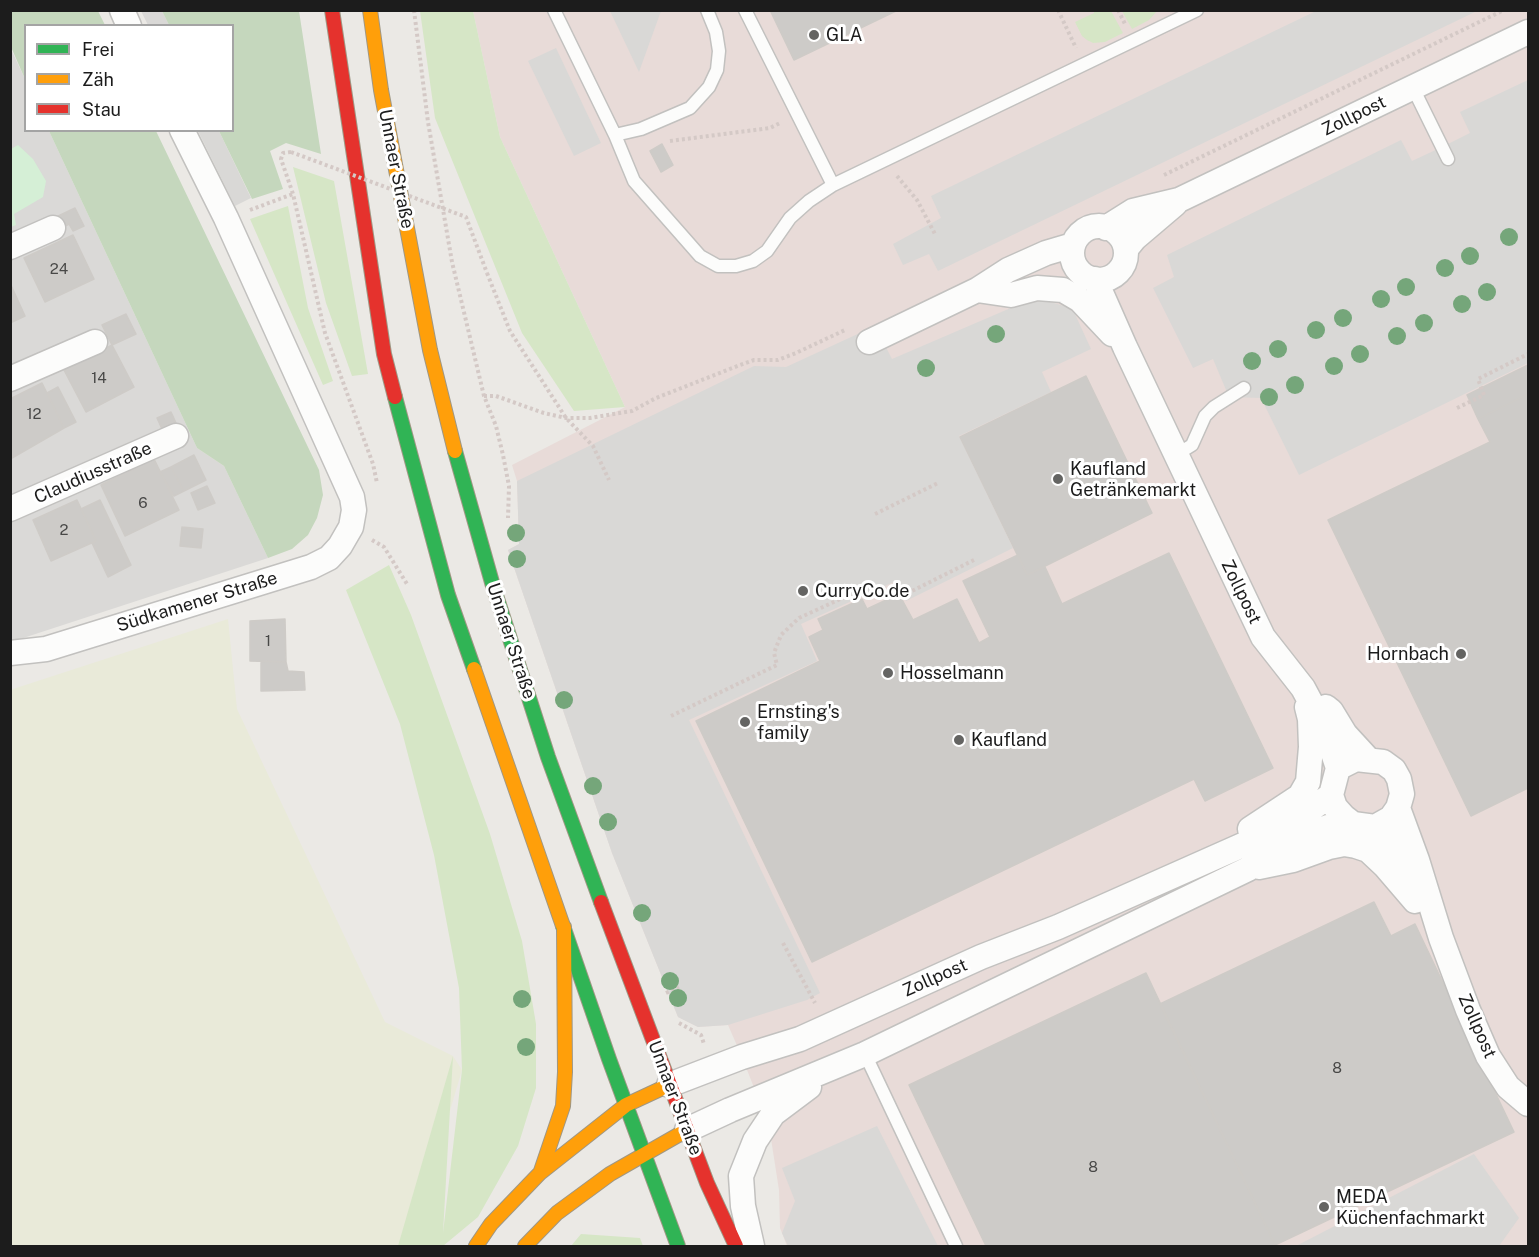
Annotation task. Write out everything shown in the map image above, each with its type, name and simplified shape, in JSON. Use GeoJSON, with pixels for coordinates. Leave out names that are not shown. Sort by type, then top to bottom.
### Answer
{"type":"FeatureCollection","features":[{"type":"Feature","properties":{"kind":"main road","name":"Unnaer Straße"},"geometry":{"type":"LineString","coordinates":[[332,10],[384,354],[448,595],[609,1059],[678,1246]]}},
{"type":"Feature","properties":{"kind":"main road","name":"Unnaer Straße"},"geometry":{"type":"LineString","coordinates":[[370,10],[381,90],[430,350],[493,586],[548,757],[669,1085],[707,1183],[736,1246]]}},
{"type":"Feature","properties":{"kind":"main road"},"geometry":{"type":"LineString","coordinates":[[540,1173],[563,1106],[565,1072],[564,927]]}},
{"type":"Feature","properties":{"kind":"main road"},"geometry":{"type":"LineString","coordinates":[[476,1246],[491,1224],[540,1173],[626,1105],[669,1085]]}},
{"type":"Feature","properties":{"kind":"main road"},"geometry":{"type":"LineString","coordinates":[[525,1246],[557,1213],[610,1174],[687,1130]]}},
{"type":"Feature","properties":{"kind":"street"},"geometry":{"type":"LineString","coordinates":[[122,10],[128,24]]}},
{"type":"Feature","properties":{"kind":"street","name":"Zollpost"},"geometry":{"type":"LineString","coordinates":[[1106,228],[1133,211],[1179,200],[1528,32]]}},
{"type":"Feature","properties":{"kind":"street"},"geometry":{"type":"LineString","coordinates":[[183,132],[226,218],[352,497],[352,518]]}},
{"type":"Feature","properties":{"kind":"street","name":"Zollpost"},"geometry":{"type":"LineString","coordinates":[[1125,347],[1119,289],[1124,257],[1135,238],[1179,200]]}},
{"type":"Feature","properties":{"kind":"street"},"geometry":{"type":"LineString","coordinates":[[1097,226],[1106,228],[1115,232],[1123,242],[1124,257],[1118,273],[1101,280],[1082,274],[1074,256],[1078,235],[1097,226]]}},
{"type":"Feature","properties":{"kind":"street"},"geometry":{"type":"LineString","coordinates":[[10,247],[53,228]]}},
{"type":"Feature","properties":{"kind":"street"},"geometry":{"type":"LineString","coordinates":[[869,342],[977,290],[1047,269],[1074,256]]}},
{"type":"Feature","properties":{"kind":"street","name":"Zollpost"},"geometry":{"type":"LineString","coordinates":[[1095,279],[1263,638],[1303,688],[1325,729],[1338,768]]}},
{"type":"Feature","properties":{"kind":"street","name":"Zollpost"},"geometry":{"type":"LineString","coordinates":[[977,290],[1011,295],[1037,288],[1063,290],[1080,300],[1125,347]]}},
{"type":"Feature","properties":{"kind":"street"},"geometry":{"type":"LineString","coordinates":[[10,380],[95,342]]}},
{"type":"Feature","properties":{"kind":"street","name":"Claudiusstraße"},"geometry":{"type":"LineString","coordinates":[[10,509],[176,436]]}},
{"type":"Feature","properties":{"kind":"street","name":"Südkamener Straße"},"geometry":{"type":"LineString","coordinates":[[10,653],[46,649],[311,567],[329,558],[340,546],[352,518]]}},
{"type":"Feature","properties":{"kind":"street","name":"Zollpost"},"geometry":{"type":"LineString","coordinates":[[1303,688],[1331,711],[1345,734],[1368,759]]}},
{"type":"Feature","properties":{"kind":"street","name":"Zollpost"},"geometry":{"type":"LineString","coordinates":[[1198,864],[1300,796],[1308,782],[1310,766],[1310,719],[1303,688]]}},
{"type":"Feature","properties":{"kind":"street"},"geometry":{"type":"LineString","coordinates":[[1356,759],[1368,759],[1383,762],[1394,770],[1399,779],[1402,794],[1398,808],[1391,818],[1364,825],[1344,818],[1335,807],[1331,795],[1338,768],[1356,759]]}},
{"type":"Feature","properties":{"kind":"street","name":"Zollpost"},"geometry":{"type":"LineString","coordinates":[[669,1085],[713,1067],[800,1039],[981,957],[1058,927],[1290,824],[1331,795]]}},
{"type":"Feature","properties":{"kind":"street","name":"Zollpost"},"geometry":{"type":"LineString","coordinates":[[1398,808],[1418,860],[1441,938],[1488,1056],[1508,1087],[1528,1104]]}},
{"type":"Feature","properties":{"kind":"street","name":"Zollpost"},"geometry":{"type":"LineString","coordinates":[[687,1130],[865,1054],[1248,869],[1269,853],[1298,838],[1328,827],[1364,825],[1388,840],[1397,853],[1415,901]]}},
{"type":"Feature","properties":{"kind":"street","name":"Zollpost"},"geometry":{"type":"LineString","coordinates":[[1248,869],[1293,860],[1344,844],[1368,850],[1415,901],[1441,938]]}},
{"type":"Feature","properties":{"kind":"street","name":"Zollpost"},"geometry":{"type":"LineString","coordinates":[[752,1246],[743,1206],[741,1176],[755,1141],[773,1114],[828,1070]]}},
{"type":"Feature","properties":{"kind":"lane"},"geometry":{"type":"LineString","coordinates":[[554,10],[615,135],[634,182],[700,256],[718,266],[736,266],[753,261],[767,251],[790,218],[809,201],[833,185],[1197,10]]}},
{"type":"Feature","properties":{"kind":"lane"},"geometry":{"type":"LineString","coordinates":[[615,135],[641,129],[690,108],[709,87],[717,70],[719,51],[716,32],[707,10]]}},
{"type":"Feature","properties":{"kind":"lane"},"geometry":{"type":"LineString","coordinates":[[745,10],[833,185]]}},
{"type":"Feature","properties":{"kind":"lane"},"geometry":{"type":"LineString","coordinates":[[1413,88],[1448,159]]}},
{"type":"Feature","properties":{"kind":"lane"},"geometry":{"type":"LineString","coordinates":[[1176,455],[1192,446],[1205,416],[1214,406],[1244,388]]}},
{"type":"Feature","properties":{"kind":"lane"},"geometry":{"type":"LineString","coordinates":[[865,1054],[956,1246]]}},
{"type":"Feature","properties":{"kind":"path"},"geometry":{"type":"LineString","coordinates":[[414,10],[428,122],[452,262],[484,396],[496,426],[503,454],[508,486],[507,521]]}},
{"type":"Feature","properties":{"kind":"path"},"geometry":{"type":"LineString","coordinates":[[1058,10],[1084,65]]}},
{"type":"Feature","properties":{"kind":"path"},"geometry":{"type":"LineString","coordinates":[[663,142],[770,128],[796,115]]}},
{"type":"Feature","properties":{"kind":"path"},"geometry":{"type":"LineString","coordinates":[[406,584],[384,547],[352,518],[377,500],[377,484],[373,464],[326,333],[293,194],[281,159],[283,153],[291,152],[466,218],[510,331],[566,418],[593,446],[609,480]]}},
{"type":"Feature","properties":{"kind":"path"},"geometry":{"type":"LineString","coordinates":[[898,178],[917,200],[935,234]]}},
{"type":"Feature","properties":{"kind":"path"},"geometry":{"type":"LineString","coordinates":[[226,218],[293,194]]}},
{"type":"Feature","properties":{"kind":"path"},"geometry":{"type":"LineString","coordinates":[[1457,408],[1485,394],[1478,379],[1528,354]]}},
{"type":"Feature","properties":{"kind":"path"},"geometry":{"type":"LineString","coordinates":[[484,396],[496,396],[544,413],[566,418]]}},
{"type":"Feature","properties":{"kind":"path"},"geometry":{"type":"LineString","coordinates":[[875,514],[938,483]]}},
{"type":"Feature","properties":{"kind":"path"},"geometry":{"type":"LineString","coordinates":[[671,716],[777,665],[774,653],[781,635],[799,618],[860,590],[900,588],[912,591],[974,560]]}},
{"type":"Feature","properties":{"kind":"path"},"geometry":{"type":"LineString","coordinates":[[783,943],[826,1027]]}},
{"type":"Feature","properties":{"kind":"path"},"geometry":{"type":"LineString","coordinates":[[663,995],[679,987]]}},
{"type":"Feature","properties":{"kind":"path"},"geometry":{"type":"LineString","coordinates":[[672,1020],[701,1035],[713,1067]]}},
{"type":"Feature","properties":{"kind":"shaded area"},"geometry":{"type":"Polygon","coordinates":[[[141,11],[162,11],[168,24],[148,24],[141,11]]]}},
{"type":"Feature","properties":{"kind":"shaded area"},"geometry":{"type":"Polygon","coordinates":[[[473,11],[1528,11],[1528,1246],[787,1246],[780,1228],[779,1190],[769,1126],[742,1057],[728,1025],[698,1027],[678,1017],[612,853],[508,550],[519,544],[517,481],[512,465],[625,407],[500,137],[473,11]]]}},
{"type":"Feature","properties":{"kind":"shaded area"},"geometry":{"type":"Polygon","coordinates":[[[610,11],[661,11],[639,72],[629,51],[610,11]]]}},
{"type":"Feature","properties":{"kind":"shaded area"},"geometry":{"type":"Polygon","coordinates":[[[1316,11],[1477,11],[938,271],[929,254],[903,265],[893,244],[941,218],[931,196],[1316,11]]]}},
{"type":"Feature","properties":{"kind":"shaded area"},"geometry":{"type":"Polygon","coordinates":[[[10,47],[24,77],[24,132],[49,132],[197,448],[224,466],[268,558],[11,642],[10,47]]]}},
{"type":"Feature","properties":{"kind":"shaded area"},"geometry":{"type":"Polygon","coordinates":[[[556,48],[601,143],[574,156],[528,61],[556,48]]]}},
{"type":"Feature","properties":{"kind":"shaded area"},"geometry":{"type":"Polygon","coordinates":[[[1528,80],[1528,363],[1299,475],[1261,398],[1229,397],[1213,359],[1193,368],[1153,288],[1174,277],[1167,255],[1401,140],[1412,161],[1442,147],[1470,133],[1460,112],[1528,80]]]}},
{"type":"Feature","properties":{"kind":"shaded area"},"geometry":{"type":"Polygon","coordinates":[[[198,132],[219,132],[251,198],[235,206],[198,132]]]}},
{"type":"Feature","properties":{"kind":"shaded area"},"geometry":{"type":"Polygon","coordinates":[[[1047,301],[1074,312],[1091,349],[1042,372],[1051,392],[959,436],[1013,548],[906,601],[896,581],[801,624],[817,661],[689,720],[820,993],[807,1000],[728,1025],[698,1027],[678,1017],[612,853],[508,550],[519,544],[517,481],[754,366],[786,367],[875,326],[892,359],[1013,307],[1028,302],[1047,301]]]}},
{"type":"Feature","properties":{"kind":"shaded area"},"geometry":{"type":"Polygon","coordinates":[[[877,1126],[938,1246],[788,1246],[782,1233],[795,1201],[782,1168],[877,1126]]]}},
{"type":"Feature","properties":{"kind":"shaded area"},"geometry":{"type":"Polygon","coordinates":[[[1474,1154],[1519,1218],[1499,1246],[1296,1246],[1474,1154]]]}},
{"type":"Feature","properties":{"kind":"green space"},"geometry":{"type":"Polygon","coordinates":[[[10,11],[98,11],[104,24],[24,24],[24,77],[11,47],[10,11]]]}},
{"type":"Feature","properties":{"kind":"green space"},"geometry":{"type":"Polygon","coordinates":[[[162,11],[299,11],[321,154],[286,143],[270,151],[283,189],[252,199],[219,132],[234,132],[234,24],[168,24],[162,11]]]}},
{"type":"Feature","properties":{"kind":"green space"},"geometry":{"type":"Polygon","coordinates":[[[420,11],[473,11],[500,137],[625,407],[574,411],[522,333],[435,118],[420,11]]]}},
{"type":"Feature","properties":{"kind":"green space"},"geometry":{"type":"Polygon","coordinates":[[[1094,11],[1111,11],[1123,33],[1105,42],[1093,43],[1087,40],[1082,36],[1075,22],[1094,11]]]}},
{"type":"Feature","properties":{"kind":"green space"},"geometry":{"type":"Polygon","coordinates":[[[1122,11],[1157,11],[1149,20],[1132,29],[1122,11]]]}},
{"type":"Feature","properties":{"kind":"green space"},"geometry":{"type":"Polygon","coordinates":[[[49,132],[156,132],[319,470],[323,495],[317,518],[308,535],[292,549],[268,558],[224,466],[197,448],[49,132]]]}},
{"type":"Feature","properties":{"kind":"green space"},"geometry":{"type":"Polygon","coordinates":[[[18,145],[33,159],[46,181],[43,197],[14,214],[16,225],[11,227],[11,149],[18,145]]]}},
{"type":"Feature","properties":{"kind":"green space"},"geometry":{"type":"Polygon","coordinates":[[[293,167],[334,181],[368,374],[352,376],[326,303],[293,167]]]}},
{"type":"Feature","properties":{"kind":"green space"},"geometry":{"type":"Polygon","coordinates":[[[288,206],[308,308],[333,381],[323,385],[250,219],[288,206]]]}},
{"type":"Feature","properties":{"kind":"green space"},"geometry":{"type":"Polygon","coordinates":[[[389,565],[411,615],[490,834],[522,941],[536,1024],[536,1088],[518,1146],[478,1217],[443,1246],[398,1246],[453,1056],[443,1233],[462,1070],[459,988],[434,855],[400,724],[346,590],[389,565]]]}},
{"type":"Feature","properties":{"kind":"green space"},"geometry":{"type":"Polygon","coordinates":[[[228,619],[237,709],[385,1022],[453,1056],[462,1070],[410,1246],[11,1246],[10,690],[228,619]]]}},
{"type":"Feature","properties":{"kind":"green space"},"geometry":{"type":"Polygon","coordinates":[[[581,1234],[640,1238],[643,1246],[571,1246],[581,1234]]]}},
{"type":"Feature","properties":{"kind":"building","name":"GLA"},"geometry":{"type":"Polygon","coordinates":[[[770,10],[898,10],[794,60],[770,10]]]}},
{"type":"Feature","properties":{"kind":"building"},"geometry":{"type":"Polygon","coordinates":[[[662,144],[673,165],[661,172],[650,151],[662,144]]]}},
{"type":"Feature","properties":{"kind":"building"},"geometry":{"type":"Polygon","coordinates":[[[75,208],[84,226],[73,231],[69,224],[58,230],[52,219],[75,208]]]}},
{"type":"Feature","properties":{"kind":"building"},"geometry":{"type":"Polygon","coordinates":[[[73,235],[94,279],[45,302],[24,258],[73,235]]]}},
{"type":"Feature","properties":{"kind":"building"},"geometry":{"type":"Polygon","coordinates":[[[10,283],[25,316],[10,323],[10,283]]]}},
{"type":"Feature","properties":{"kind":"building"},"geometry":{"type":"Polygon","coordinates":[[[126,314],[136,334],[112,345],[102,325],[126,314]]]}},
{"type":"Feature","properties":{"kind":"building"},"geometry":{"type":"Polygon","coordinates":[[[112,345],[134,387],[86,412],[64,370],[112,345]]]}},
{"type":"Feature","properties":{"kind":"building"},"geometry":{"type":"Polygon","coordinates":[[[1528,365],[1528,394],[1478,419],[1467,395],[1528,365]]]}},
{"type":"Feature","properties":{"kind":"building","name":"Kaufland Getränkemarkt"},"geometry":{"type":"Polygon","coordinates":[[[1086,376],[1152,513],[1027,575],[960,437],[1086,376]]]}},
{"type":"Feature","properties":{"kind":"building"},"geometry":{"type":"Polygon","coordinates":[[[42,383],[64,428],[12,458],[10,399],[42,383]]]}},
{"type":"Feature","properties":{"kind":"building"},"geometry":{"type":"Polygon","coordinates":[[[58,387],[76,422],[64,428],[47,393],[58,387]]]}},
{"type":"Feature","properties":{"kind":"building","name":"Hornbach"},"geometry":{"type":"Polygon","coordinates":[[[1528,394],[1528,788],[1471,816],[1328,520],[1490,442],[1478,419],[1528,394]]]}},
{"type":"Feature","properties":{"kind":"building"},"geometry":{"type":"Polygon","coordinates":[[[171,412],[176,423],[162,429],[157,418],[171,412]]]}},
{"type":"Feature","properties":{"kind":"building"},"geometry":{"type":"Polygon","coordinates":[[[194,455],[206,480],[184,491],[171,467],[194,455]]]}},
{"type":"Feature","properties":{"kind":"building"},"geometry":{"type":"Polygon","coordinates":[[[154,459],[179,510],[125,536],[101,485],[154,459]]]}},
{"type":"Feature","properties":{"kind":"building"},"geometry":{"type":"Polygon","coordinates":[[[171,467],[184,491],[174,496],[160,472],[171,467]]]}},
{"type":"Feature","properties":{"kind":"building"},"geometry":{"type":"Polygon","coordinates":[[[207,486],[215,503],[198,510],[191,493],[207,486]]]}},
{"type":"Feature","properties":{"kind":"building"},"geometry":{"type":"Polygon","coordinates":[[[77,500],[96,541],[51,561],[33,520],[77,500]]]}},
{"type":"Feature","properties":{"kind":"building"},"geometry":{"type":"Polygon","coordinates":[[[100,500],[131,565],[108,577],[92,543],[96,541],[81,509],[100,500]]]}},
{"type":"Feature","properties":{"kind":"building"},"geometry":{"type":"Polygon","coordinates":[[[182,527],[203,529],[201,548],[180,546],[182,527]]]}},
{"type":"Feature","properties":{"kind":"building"},"geometry":{"type":"Polygon","coordinates":[[[1169,553],[1273,768],[1205,801],[1194,779],[812,962],[696,721],[820,661],[809,637],[823,630],[818,619],[862,599],[867,609],[899,594],[913,620],[957,599],[979,643],[990,637],[963,581],[1018,555],[1027,575],[1045,567],[1062,604],[1169,553]]]}},
{"type":"Feature","properties":{"kind":"building"},"geometry":{"type":"Polygon","coordinates":[[[285,619],[286,662],[250,661],[250,621],[285,619]]]}},
{"type":"Feature","properties":{"kind":"building"},"geometry":{"type":"Polygon","coordinates":[[[261,661],[286,662],[288,671],[304,672],[305,690],[261,691],[261,661]]]}},
{"type":"Feature","properties":{"kind":"building"},"geometry":{"type":"Polygon","coordinates":[[[1374,902],[1391,936],[1415,924],[1514,1132],[1275,1245],[1160,1004],[1374,902]]]}},
{"type":"Feature","properties":{"kind":"building"},"geometry":{"type":"Polygon","coordinates":[[[1146,973],[1275,1245],[986,1246],[909,1085],[1146,973]]]}},
{"type":"Feature","properties":{"kind":"traffic: fast"},"geometry":{"type":"LineString","coordinates":[[395,397],[448,595],[474,669]]}},
{"type":"Feature","properties":{"kind":"traffic: fast"},"geometry":{"type":"LineString","coordinates":[[455,451],[493,586],[548,757],[601,902]]}},
{"type":"Feature","properties":{"kind":"traffic: fast"},"geometry":{"type":"LineString","coordinates":[[563,926],[678,1246]]}},
{"type":"Feature","properties":{"kind":"traffic: slow"},"geometry":{"type":"LineString","coordinates":[[370,10],[381,90],[430,350],[455,451]]}},
{"type":"Feature","properties":{"kind":"traffic: slow"},"geometry":{"type":"LineString","coordinates":[[474,669],[563,926]]}},
{"type":"Feature","properties":{"kind":"traffic: slow"},"geometry":{"type":"LineString","coordinates":[[541,1171],[563,1106],[565,1072],[564,927]]}},
{"type":"Feature","properties":{"kind":"traffic: slow"},"geometry":{"type":"LineString","coordinates":[[476,1246],[491,1224],[540,1173],[626,1105],[669,1085]]}},
{"type":"Feature","properties":{"kind":"traffic: slow"},"geometry":{"type":"LineString","coordinates":[[525,1246],[557,1213],[610,1174],[687,1130]]}},
{"type":"Feature","properties":{"kind":"traffic: jam"},"geometry":{"type":"LineString","coordinates":[[332,10],[384,354],[395,397]]}},
{"type":"Feature","properties":{"kind":"traffic: jam"},"geometry":{"type":"LineString","coordinates":[[601,902],[707,1183],[736,1246]]}},
{"type":"Feature","properties":{"kind":"place","name":"GLA"},"geometry":{"type":"Point","coordinates":[814,35]}},
{"type":"Feature","properties":{"kind":"place","name":"Kaufland Getränkemarkt"},"geometry":{"type":"Point","coordinates":[1058,479]}},
{"type":"Feature","properties":{"kind":"place","name":"CurryCo.de"},"geometry":{"type":"Point","coordinates":[803,591]}},
{"type":"Feature","properties":{"kind":"place","name":"Hornbach"},"geometry":{"type":"Point","coordinates":[1461,654]}},
{"type":"Feature","properties":{"kind":"place","name":"Hosselmann"},"geometry":{"type":"Point","coordinates":[888,673]}},
{"type":"Feature","properties":{"kind":"place","name":"Ernsting's family"},"geometry":{"type":"Point","coordinates":[745,722]}},
{"type":"Feature","properties":{"kind":"place","name":"Kaufland"},"geometry":{"type":"Point","coordinates":[959,740]}},
{"type":"Feature","properties":{"kind":"place","name":"MEDA Küchenfachmarkt"},"geometry":{"type":"Point","coordinates":[1324,1207]}}]}
